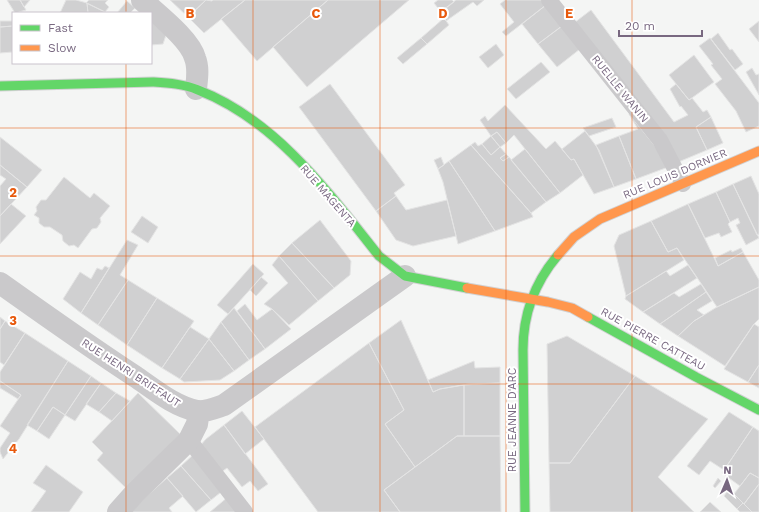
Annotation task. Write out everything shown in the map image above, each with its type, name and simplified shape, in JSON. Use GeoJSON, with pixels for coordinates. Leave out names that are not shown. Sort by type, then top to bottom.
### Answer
{"type":"FeatureCollection","features":[{"type":"Feature","properties":{"kind":"street"},"geometry":{"type":"LineString","coordinates":[[142,0],[187,43],[195,57],[198,72],[196,89]]}},
{"type":"Feature","properties":{"kind":"street","name":"RUE MAGENTA"},"geometry":{"type":"LineString","coordinates":[[0,86],[153,82],[173,84],[196,89],[216,97],[236,108],[277,141],[331,198],[379,256],[392,267],[405,276],[465,288]]}},
{"type":"Feature","properties":{"kind":"street","name":"RUE LOUIS DORNIER"},"geometry":{"type":"LineString","coordinates":[[531,299],[546,270],[565,246],[586,226],[759,151]]}},
{"type":"Feature","properties":{"kind":"street","name":"RUE HENRI BRIFFAUT"},"geometry":{"type":"LineString","coordinates":[[0,283],[173,402],[185,408],[199,411],[210,410],[224,405],[405,276]]}},
{"type":"Feature","properties":{"kind":"street","name":"RUE PIERRE CATTEAU"},"geometry":{"type":"LineString","coordinates":[[465,288],[531,299],[572,308],[759,410]]}},
{"type":"Feature","properties":{"kind":"street","name":"RUE JEANNE D'ARC"},"geometry":{"type":"LineString","coordinates":[[525,512],[524,328],[531,299]]}},
{"type":"Feature","properties":{"kind":"street"},"geometry":{"type":"LineString","coordinates":[[118,512],[134,494],[189,440],[197,424],[199,411]]}},
{"type":"Feature","properties":{"kind":"lane","name":"RUELLE WANIN"},"geometry":{"type":"LineString","coordinates":[[549,0],[660,140],[683,184]]}},
{"type":"Feature","properties":{"kind":"lane"},"geometry":{"type":"LineString","coordinates":[[189,440],[245,512]]}},
{"type":"Feature","properties":{"kind":"building"},"geometry":{"type":"Polygon","coordinates":[[[7,0],[20,0],[26,10],[14,12],[7,0]]]}},
{"type":"Feature","properties":{"kind":"building"},"geometry":{"type":"Polygon","coordinates":[[[20,0],[30,0],[24,7],[20,0]]]}},
{"type":"Feature","properties":{"kind":"building"},"geometry":{"type":"Polygon","coordinates":[[[66,0],[76,0],[87,3],[88,12],[60,12],[66,0]]]}},
{"type":"Feature","properties":{"kind":"building"},"geometry":{"type":"Polygon","coordinates":[[[89,0],[108,0],[105,3],[109,7],[105,12],[86,3],[89,0]]]}},
{"type":"Feature","properties":{"kind":"building"},"geometry":{"type":"Polygon","coordinates":[[[170,0],[206,0],[188,17],[170,0]]]}},
{"type":"Feature","properties":{"kind":"building"},"geometry":{"type":"Polygon","coordinates":[[[206,0],[245,0],[204,33],[188,17],[206,0]]]}},
{"type":"Feature","properties":{"kind":"building"},"geometry":{"type":"Polygon","coordinates":[[[245,0],[328,0],[257,61],[221,19],[245,0]]]}},
{"type":"Feature","properties":{"kind":"building"},"geometry":{"type":"Polygon","coordinates":[[[328,0],[409,0],[307,87],[273,47],[328,0]]]}},
{"type":"Feature","properties":{"kind":"building"},"geometry":{"type":"Polygon","coordinates":[[[438,0],[452,0],[454,2],[441,12],[434,3],[438,0]]]}},
{"type":"Feature","properties":{"kind":"building"},"geometry":{"type":"Polygon","coordinates":[[[456,0],[484,0],[477,6],[473,2],[446,21],[439,13],[456,0]]]}},
{"type":"Feature","properties":{"kind":"building"},"geometry":{"type":"Polygon","coordinates":[[[505,0],[543,0],[546,5],[506,36],[502,32],[514,22],[500,4],[505,0]]]}},
{"type":"Feature","properties":{"kind":"building"},"geometry":{"type":"Polygon","coordinates":[[[127,1],[135,8],[131,12],[118,12],[127,1]]]}},
{"type":"Feature","properties":{"kind":"building"},"geometry":{"type":"Polygon","coordinates":[[[87,3],[105,12],[88,12],[87,3]]]}},
{"type":"Feature","properties":{"kind":"building"},"geometry":{"type":"Polygon","coordinates":[[[546,5],[562,26],[538,44],[522,24],[546,5]]]}},
{"type":"Feature","properties":{"kind":"building"},"geometry":{"type":"Polygon","coordinates":[[[591,10],[674,122],[688,115],[681,106],[680,107],[670,89],[676,84],[689,100],[692,98],[703,112],[707,110],[711,117],[696,127],[707,150],[676,163],[574,23],[591,10]]]}},
{"type":"Feature","properties":{"kind":"building"},"geometry":{"type":"Polygon","coordinates":[[[444,18],[449,25],[427,44],[421,38],[444,18]]]}},
{"type":"Feature","properties":{"kind":"building"},"geometry":{"type":"Polygon","coordinates":[[[0,21],[12,21],[12,26],[0,27],[0,21]]]}},
{"type":"Feature","properties":{"kind":"building"},"geometry":{"type":"Polygon","coordinates":[[[759,21],[759,42],[749,29],[759,21]]]}},
{"type":"Feature","properties":{"kind":"building"},"geometry":{"type":"Polygon","coordinates":[[[152,23],[166,35],[163,44],[152,45],[152,23]]]}},
{"type":"Feature","properties":{"kind":"building"},"geometry":{"type":"Polygon","coordinates":[[[12,26],[12,52],[0,53],[0,27],[12,26]]]}},
{"type":"Feature","properties":{"kind":"building"},"geometry":{"type":"Polygon","coordinates":[[[562,26],[580,49],[557,67],[538,44],[562,26]]]}},
{"type":"Feature","properties":{"kind":"building"},"geometry":{"type":"Polygon","coordinates":[[[718,33],[730,50],[732,49],[743,64],[735,70],[711,39],[718,33]]]}},
{"type":"Feature","properties":{"kind":"building"},"geometry":{"type":"Polygon","coordinates":[[[421,38],[427,44],[403,64],[397,58],[421,38]]]}},
{"type":"Feature","properties":{"kind":"building"},"geometry":{"type":"Polygon","coordinates":[[[710,38],[759,103],[759,126],[746,132],[736,111],[715,84],[722,79],[699,46],[710,38]]]}},
{"type":"Feature","properties":{"kind":"building"},"geometry":{"type":"Polygon","coordinates":[[[496,44],[504,55],[488,68],[479,57],[496,44]]]}},
{"type":"Feature","properties":{"kind":"building"},"geometry":{"type":"Polygon","coordinates":[[[694,55],[714,82],[689,100],[669,75],[694,55]]]}},
{"type":"Feature","properties":{"kind":"building"},"geometry":{"type":"Polygon","coordinates":[[[541,62],[550,72],[516,99],[507,89],[541,62]]]}},
{"type":"Feature","properties":{"kind":"building"},"geometry":{"type":"Polygon","coordinates":[[[752,68],[756,75],[759,74],[759,95],[746,72],[752,68]]]}},
{"type":"Feature","properties":{"kind":"building"},"geometry":{"type":"Polygon","coordinates":[[[330,84],[405,185],[394,193],[396,196],[376,211],[299,107],[330,84]]]}},
{"type":"Feature","properties":{"kind":"building"},"geometry":{"type":"Polygon","coordinates":[[[505,105],[546,149],[555,141],[571,160],[574,159],[583,175],[560,193],[514,135],[506,143],[497,132],[491,136],[480,120],[485,116],[488,121],[505,105]]]}},
{"type":"Feature","properties":{"kind":"building"},"geometry":{"type":"Polygon","coordinates":[[[629,114],[671,166],[636,179],[619,136],[638,129],[629,114]]]}},
{"type":"Feature","properties":{"kind":"building"},"geometry":{"type":"Polygon","coordinates":[[[711,117],[723,143],[707,150],[696,127],[711,117]]]}},
{"type":"Feature","properties":{"kind":"building"},"geometry":{"type":"Polygon","coordinates":[[[612,118],[616,127],[589,136],[583,128],[612,118]]]}},
{"type":"Feature","properties":{"kind":"building"},"geometry":{"type":"Polygon","coordinates":[[[585,131],[599,150],[614,187],[594,194],[574,159],[571,160],[562,149],[585,131]]]}},
{"type":"Feature","properties":{"kind":"building"},"geometry":{"type":"Polygon","coordinates":[[[497,132],[506,143],[500,147],[491,136],[497,132]]]}},
{"type":"Feature","properties":{"kind":"building"},"geometry":{"type":"Polygon","coordinates":[[[491,136],[500,147],[491,155],[482,144],[491,136]]]}},
{"type":"Feature","properties":{"kind":"building"},"geometry":{"type":"Polygon","coordinates":[[[619,136],[636,179],[614,187],[596,145],[619,136]]]}},
{"type":"Feature","properties":{"kind":"building"},"geometry":{"type":"Polygon","coordinates":[[[0,137],[42,170],[27,187],[0,165],[0,137]]]}},
{"type":"Feature","properties":{"kind":"building"},"geometry":{"type":"Polygon","coordinates":[[[475,142],[478,146],[482,144],[491,155],[500,147],[506,154],[500,158],[503,161],[509,157],[546,202],[531,213],[471,145],[475,142]]]}},
{"type":"Feature","properties":{"kind":"building"},"geometry":{"type":"Polygon","coordinates":[[[471,145],[533,217],[495,231],[449,161],[471,145]]]}},
{"type":"Feature","properties":{"kind":"building"},"geometry":{"type":"Polygon","coordinates":[[[525,149],[560,193],[546,202],[511,160],[525,149]]]}},
{"type":"Feature","properties":{"kind":"building"},"geometry":{"type":"Polygon","coordinates":[[[506,154],[509,157],[503,161],[500,158],[506,154]]]}},
{"type":"Feature","properties":{"kind":"building"},"geometry":{"type":"Polygon","coordinates":[[[441,157],[444,165],[438,169],[434,160],[441,157]]]}},
{"type":"Feature","properties":{"kind":"building"},"geometry":{"type":"Polygon","coordinates":[[[449,161],[495,231],[458,244],[443,182],[438,169],[449,161]]]}},
{"type":"Feature","properties":{"kind":"building"},"geometry":{"type":"Polygon","coordinates":[[[0,165],[27,187],[0,216],[0,186],[6,179],[0,175],[0,165]]]}},
{"type":"Feature","properties":{"kind":"building"},"geometry":{"type":"Polygon","coordinates":[[[751,176],[759,194],[759,234],[757,235],[733,184],[751,176]]]}},
{"type":"Feature","properties":{"kind":"building"},"geometry":{"type":"Polygon","coordinates":[[[64,177],[90,198],[94,193],[110,206],[100,218],[101,222],[97,228],[92,229],[78,248],[74,245],[69,246],[63,241],[62,235],[50,227],[44,227],[39,223],[39,218],[34,215],[37,211],[36,207],[41,200],[46,200],[64,177]]]}},
{"type":"Feature","properties":{"kind":"building"},"geometry":{"type":"Polygon","coordinates":[[[733,184],[759,238],[746,245],[736,225],[740,223],[738,218],[730,222],[716,192],[733,184]]]}},
{"type":"Feature","properties":{"kind":"building"},"geometry":{"type":"Polygon","coordinates":[[[716,192],[730,222],[728,224],[732,232],[721,237],[719,233],[705,238],[688,204],[716,192]]]}},
{"type":"Feature","properties":{"kind":"building"},"geometry":{"type":"Polygon","coordinates":[[[396,196],[406,210],[447,200],[456,236],[413,246],[396,240],[376,211],[396,196]]]}},
{"type":"Feature","properties":{"kind":"building"},"geometry":{"type":"Polygon","coordinates":[[[11,204],[26,216],[0,244],[0,216],[11,204]]]}},
{"type":"Feature","properties":{"kind":"building"},"geometry":{"type":"Polygon","coordinates":[[[688,204],[718,266],[743,252],[759,280],[759,287],[717,307],[677,248],[668,252],[651,221],[688,204]]]}},
{"type":"Feature","properties":{"kind":"building"},"geometry":{"type":"Polygon","coordinates":[[[142,216],[158,227],[148,243],[131,232],[142,216]]]}},
{"type":"Feature","properties":{"kind":"building"},"geometry":{"type":"Polygon","coordinates":[[[320,220],[351,261],[350,275],[334,288],[292,243],[320,220]]]}},
{"type":"Feature","properties":{"kind":"building"},"geometry":{"type":"Polygon","coordinates":[[[651,221],[668,252],[677,248],[684,260],[626,296],[614,246],[619,235],[651,221]]]}},
{"type":"Feature","properties":{"kind":"building"},"geometry":{"type":"Polygon","coordinates":[[[127,240],[138,245],[120,275],[128,280],[98,325],[81,313],[127,240]]]}},
{"type":"Feature","properties":{"kind":"building"},"geometry":{"type":"Polygon","coordinates":[[[292,243],[334,288],[318,301],[279,256],[292,243]]]}},
{"type":"Feature","properties":{"kind":"building"},"geometry":{"type":"Polygon","coordinates":[[[741,248],[743,252],[718,266],[715,258],[731,250],[732,252],[741,248]]]}},
{"type":"Feature","properties":{"kind":"building"},"geometry":{"type":"Polygon","coordinates":[[[279,256],[318,301],[289,325],[272,309],[264,304],[288,283],[272,265],[279,256]]]}},
{"type":"Feature","properties":{"kind":"building"},"geometry":{"type":"Polygon","coordinates":[[[253,264],[264,274],[228,314],[217,305],[253,264]]]}},
{"type":"Feature","properties":{"kind":"building"},"geometry":{"type":"Polygon","coordinates":[[[688,265],[697,278],[643,312],[625,299],[626,296],[666,271],[670,276],[688,265]]]}},
{"type":"Feature","properties":{"kind":"building"},"geometry":{"type":"Polygon","coordinates":[[[105,266],[109,268],[81,313],[63,299],[80,272],[91,279],[97,268],[102,270],[105,266]]]}},
{"type":"Feature","properties":{"kind":"building"},"geometry":{"type":"Polygon","coordinates":[[[261,277],[268,283],[256,296],[250,290],[261,277]]]}},
{"type":"Feature","properties":{"kind":"building"},"geometry":{"type":"Polygon","coordinates":[[[128,280],[157,298],[127,345],[98,325],[128,280]]]}},
{"type":"Feature","properties":{"kind":"building"},"geometry":{"type":"Polygon","coordinates":[[[701,284],[706,292],[660,324],[643,312],[674,293],[679,297],[701,284]]]}},
{"type":"Feature","properties":{"kind":"building"},"geometry":{"type":"Polygon","coordinates":[[[759,287],[759,319],[725,366],[678,336],[694,321],[717,307],[759,287]]]}},
{"type":"Feature","properties":{"kind":"building"},"geometry":{"type":"Polygon","coordinates":[[[706,292],[712,301],[697,310],[704,315],[694,321],[678,336],[660,324],[706,292]]]}},
{"type":"Feature","properties":{"kind":"building"},"geometry":{"type":"Polygon","coordinates":[[[157,298],[194,321],[162,368],[127,345],[157,298]]]}},
{"type":"Feature","properties":{"kind":"building"},"geometry":{"type":"Polygon","coordinates":[[[245,304],[257,320],[272,309],[291,329],[265,349],[237,311],[245,304]]]}},
{"type":"Feature","properties":{"kind":"building"},"geometry":{"type":"Polygon","coordinates":[[[234,308],[265,349],[249,360],[221,322],[234,308]]]}},
{"type":"Feature","properties":{"kind":"building"},"geometry":{"type":"Polygon","coordinates":[[[0,317],[5,321],[0,329],[0,317]]]}},
{"type":"Feature","properties":{"kind":"building"},"geometry":{"type":"Polygon","coordinates":[[[401,320],[433,392],[440,389],[464,385],[464,436],[457,436],[415,467],[385,424],[404,410],[369,343],[401,320]]]}},
{"type":"Feature","properties":{"kind":"building"},"geometry":{"type":"Polygon","coordinates":[[[5,321],[25,333],[4,365],[0,362],[0,329],[5,321]]]}},
{"type":"Feature","properties":{"kind":"building"},"geometry":{"type":"Polygon","coordinates":[[[221,322],[249,360],[234,371],[209,339],[221,322]]]}},
{"type":"Feature","properties":{"kind":"building"},"geometry":{"type":"Polygon","coordinates":[[[754,324],[759,327],[759,365],[748,382],[724,369],[754,324]]]}},
{"type":"Feature","properties":{"kind":"building"},"geometry":{"type":"Polygon","coordinates":[[[190,327],[209,339],[180,379],[162,368],[190,327]]]}},
{"type":"Feature","properties":{"kind":"building"},"geometry":{"type":"Polygon","coordinates":[[[25,333],[68,361],[19,439],[3,459],[0,448],[10,433],[0,426],[21,395],[0,381],[0,372],[25,333]]]}},
{"type":"Feature","properties":{"kind":"building"},"geometry":{"type":"Polygon","coordinates":[[[567,336],[635,376],[570,463],[549,463],[547,344],[567,336]]]}},
{"type":"Feature","properties":{"kind":"building"},"geometry":{"type":"Polygon","coordinates":[[[209,339],[234,371],[220,380],[184,382],[180,379],[209,339]]]}},
{"type":"Feature","properties":{"kind":"building"},"geometry":{"type":"Polygon","coordinates":[[[369,343],[404,410],[385,424],[415,467],[384,490],[400,512],[318,512],[255,427],[369,343]]]}},
{"type":"Feature","properties":{"kind":"building"},"geometry":{"type":"Polygon","coordinates":[[[68,361],[91,376],[65,415],[53,407],[37,431],[27,425],[68,361]]]}},
{"type":"Feature","properties":{"kind":"building"},"geometry":{"type":"Polygon","coordinates":[[[474,361],[475,368],[500,367],[500,383],[468,384],[440,389],[433,392],[428,380],[474,361]]]}},
{"type":"Feature","properties":{"kind":"building"},"geometry":{"type":"Polygon","coordinates":[[[759,365],[759,388],[748,382],[759,365]]]}},
{"type":"Feature","properties":{"kind":"building"},"geometry":{"type":"Polygon","coordinates":[[[91,376],[101,383],[75,421],[65,415],[91,376]]]}},
{"type":"Feature","properties":{"kind":"building"},"geometry":{"type":"Polygon","coordinates":[[[635,376],[708,419],[658,477],[694,512],[550,512],[549,463],[570,463],[635,376]]]}},
{"type":"Feature","properties":{"kind":"building"},"geometry":{"type":"Polygon","coordinates":[[[0,381],[21,395],[18,399],[0,388],[0,381]]]}},
{"type":"Feature","properties":{"kind":"building"},"geometry":{"type":"Polygon","coordinates":[[[101,383],[116,393],[99,412],[86,404],[101,383]]]}},
{"type":"Feature","properties":{"kind":"building"},"geometry":{"type":"Polygon","coordinates":[[[500,383],[500,436],[464,436],[464,385],[500,383]]]}},
{"type":"Feature","properties":{"kind":"building"},"geometry":{"type":"Polygon","coordinates":[[[116,393],[130,401],[112,421],[99,412],[116,393]]]}},
{"type":"Feature","properties":{"kind":"building"},"geometry":{"type":"Polygon","coordinates":[[[138,393],[180,434],[128,490],[97,460],[103,453],[92,442],[138,393]]]}},
{"type":"Feature","properties":{"kind":"building"},"geometry":{"type":"Polygon","coordinates":[[[53,407],[65,415],[49,439],[37,431],[53,407]]]}},
{"type":"Feature","properties":{"kind":"building"},"geometry":{"type":"Polygon","coordinates":[[[242,411],[264,439],[245,454],[224,425],[242,411]]]}},
{"type":"Feature","properties":{"kind":"building"},"geometry":{"type":"Polygon","coordinates":[[[729,412],[753,427],[724,470],[710,461],[699,475],[687,466],[729,412]]]}},
{"type":"Feature","properties":{"kind":"building"},"geometry":{"type":"Polygon","coordinates":[[[224,425],[268,484],[258,491],[250,481],[242,487],[227,468],[220,473],[199,447],[206,439],[224,425]]]}},
{"type":"Feature","properties":{"kind":"building"},"geometry":{"type":"Polygon","coordinates":[[[753,427],[759,431],[759,478],[750,473],[740,486],[722,473],[753,427]]]}},
{"type":"Feature","properties":{"kind":"building"},"geometry":{"type":"Polygon","coordinates":[[[457,436],[500,436],[501,512],[400,512],[384,490],[457,436]]]}},
{"type":"Feature","properties":{"kind":"building"},"geometry":{"type":"Polygon","coordinates":[[[194,454],[225,489],[211,500],[181,466],[194,454]]]}},
{"type":"Feature","properties":{"kind":"building"},"geometry":{"type":"Polygon","coordinates":[[[46,465],[83,492],[69,512],[31,512],[46,491],[33,483],[46,465]]]}},
{"type":"Feature","properties":{"kind":"building"},"geometry":{"type":"Polygon","coordinates":[[[181,466],[211,500],[196,512],[167,478],[181,466]]]}},
{"type":"Feature","properties":{"kind":"building"},"geometry":{"type":"Polygon","coordinates":[[[750,473],[759,478],[759,484],[744,504],[734,494],[750,473]]]}},
{"type":"Feature","properties":{"kind":"building"},"geometry":{"type":"Polygon","coordinates":[[[167,478],[183,496],[169,508],[172,512],[132,512],[140,502],[167,478]]]}},
{"type":"Feature","properties":{"kind":"building"},"geometry":{"type":"Polygon","coordinates":[[[718,478],[721,481],[715,488],[713,486],[718,478]]]}},
{"type":"Feature","properties":{"kind":"building"},"geometry":{"type":"Polygon","coordinates":[[[759,484],[759,512],[752,512],[744,504],[759,484]]]}},
{"type":"Feature","properties":{"kind":"building"},"geometry":{"type":"Polygon","coordinates":[[[729,489],[743,503],[737,509],[724,496],[729,489]]]}},
{"type":"Feature","properties":{"kind":"building"},"geometry":{"type":"Polygon","coordinates":[[[229,496],[242,512],[210,512],[229,496]]]}},
{"type":"Feature","properties":{"kind":"building"},"geometry":{"type":"Polygon","coordinates":[[[710,502],[721,512],[700,512],[710,502]]]}},
{"type":"Feature","properties":{"kind":"building"},"geometry":{"type":"Polygon","coordinates":[[[743,503],[752,512],[740,512],[737,509],[743,503]]]}},
{"type":"Feature","properties":{"kind":"traffic: fast"},"geometry":{"type":"LineString","coordinates":[[0,86],[153,82],[182,85],[198,90],[226,103],[252,120],[276,139],[320,184],[379,256],[405,276],[467,288]]}},
{"type":"Feature","properties":{"kind":"traffic: fast"},"geometry":{"type":"LineString","coordinates":[[525,512],[523,350],[525,324],[537,287],[550,265],[558,255]]}},
{"type":"Feature","properties":{"kind":"traffic: fast"},"geometry":{"type":"LineString","coordinates":[[588,317],[759,410]]}},
{"type":"Feature","properties":{"kind":"traffic: slow"},"geometry":{"type":"LineString","coordinates":[[558,255],[574,237],[600,219],[759,151]]}},
{"type":"Feature","properties":{"kind":"traffic: slow"},"geometry":{"type":"LineString","coordinates":[[467,288],[548,302],[572,308],[588,317]]}}]}
